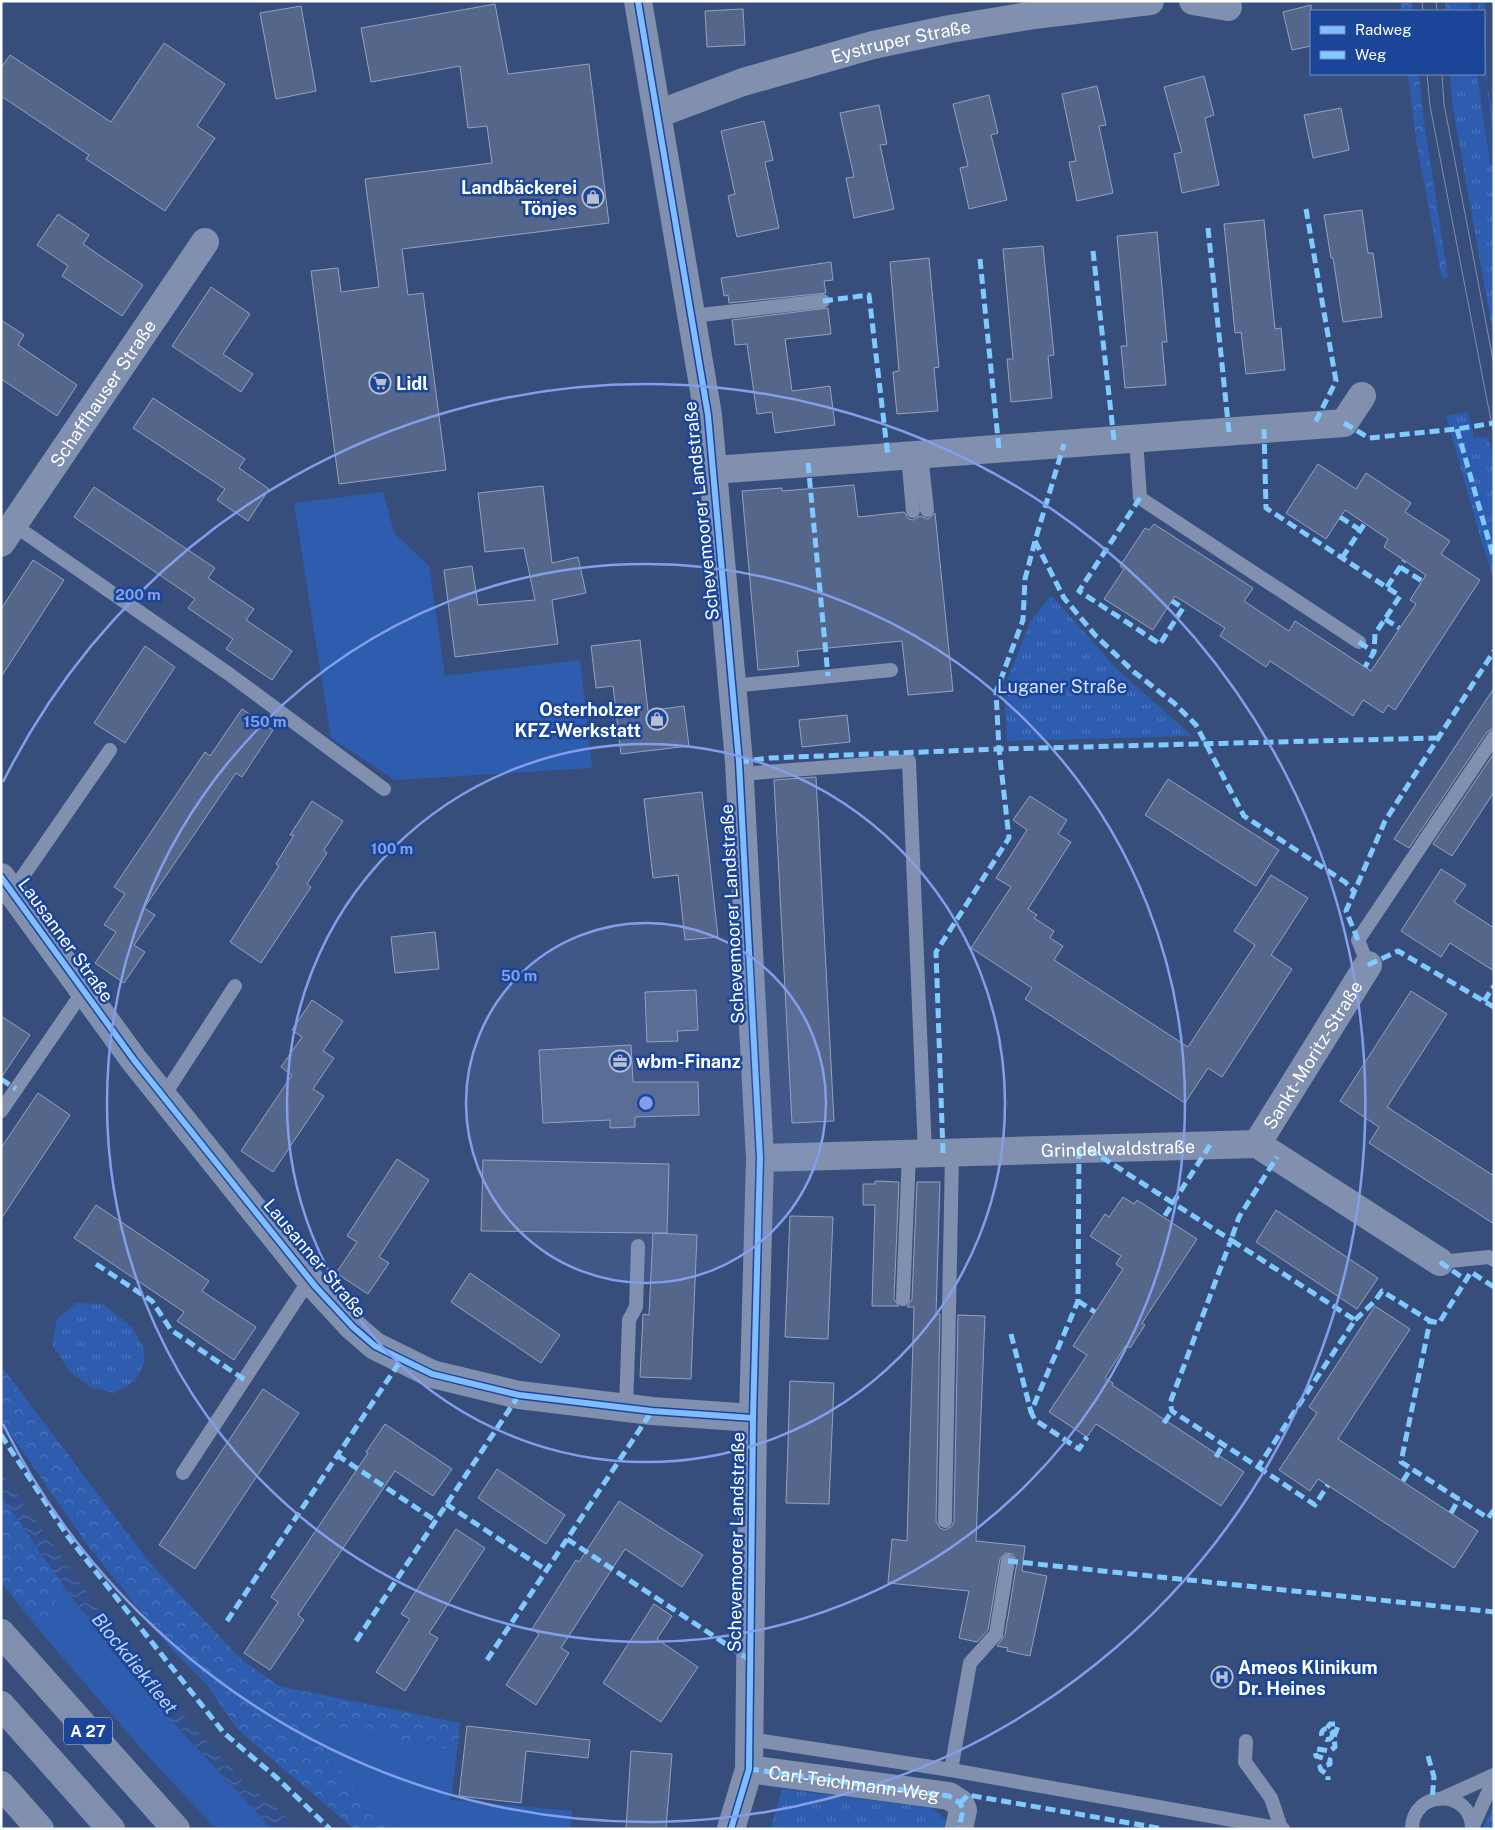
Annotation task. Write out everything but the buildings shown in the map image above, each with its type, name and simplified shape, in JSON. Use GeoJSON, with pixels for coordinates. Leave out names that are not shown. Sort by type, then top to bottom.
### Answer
{"type":"FeatureCollection","features":[{"type":"Feature","properties":{"kind":"highway","name":"A 27"},"geometry":{"type":"LineString","coordinates":[[1,1632],[176,1829]]}},
{"type":"Feature","properties":{"kind":"highway","name":"A 27"},"geometry":{"type":"LineString","coordinates":[[1,1705],[111,1829]]}},
{"type":"Feature","properties":{"kind":"street","name":"Schevemoorer Landstraße"},"geometry":{"type":"LineString","coordinates":[[638,1],[692,316],[708,415],[714,470],[740,774],[760,1158],[753,1418],[749,1769],[731,1829]]}},
{"type":"Feature","properties":{"kind":"street","name":"Eystruper Straße"},"geometry":{"type":"LineString","coordinates":[[658,114],[743,82],[872,45],[950,29],[1034,15],[1150,1]]}},
{"type":"Feature","properties":{"kind":"street"},"geometry":{"type":"LineString","coordinates":[[1193,1],[1228,7]]}},
{"type":"Feature","properties":{"kind":"street","name":"Schaffhauser Straße"},"geometry":{"type":"LineString","coordinates":[[8,534],[205,242]]}},
{"type":"Feature","properties":{"kind":"street"},"geometry":{"type":"LineString","coordinates":[[714,470],[1344,423],[1362,396]]}},
{"type":"Feature","properties":{"kind":"street","name":"Lausanner Straße"},"geometry":{"type":"LineString","coordinates":[[7,884],[134,1060],[163,1097],[310,1280],[353,1327],[375,1346],[432,1374],[519,1395],[626,1408],[753,1418]]}},
{"type":"Feature","properties":{"kind":"street","name":"Sankt-Moritz-Straße"},"geometry":{"type":"LineString","coordinates":[[1257,1144],[1368,965]]}},
{"type":"Feature","properties":{"kind":"street"},"geometry":{"type":"LineString","coordinates":[[1257,1144],[1440,1262]]}},
{"type":"Feature","properties":{"kind":"street","name":"Grindelwaldstraße"},"geometry":{"type":"LineString","coordinates":[[760,1158],[1257,1144]]}},
{"type":"Feature","properties":{"kind":"street","name":"Carl-Teichmann-Weg"},"geometry":{"type":"LineString","coordinates":[[749,1769],[948,1796],[960,1803],[962,1810],[959,1829]]}},
{"type":"Feature","properties":{"kind":"street"},"geometry":{"type":"LineString","coordinates":[[1,1785],[40,1829]]}},
{"type":"Feature","properties":{"kind":"lane"},"geometry":{"type":"LineString","coordinates":[[692,316],[823,301]]}},
{"type":"Feature","properties":{"kind":"lane"},"geometry":{"type":"LineString","coordinates":[[1136,439],[1140,498],[1360,642]]}},
{"type":"Feature","properties":{"kind":"lane"},"geometry":{"type":"LineString","coordinates":[[914,455],[920,511]]}},
{"type":"Feature","properties":{"kind":"lane"},"geometry":{"type":"LineString","coordinates":[[8,534],[229,674],[384,789]]}},
{"type":"Feature","properties":{"kind":"lane"},"geometry":{"type":"LineString","coordinates":[[732,686],[891,670]]}},
{"type":"Feature","properties":{"kind":"lane"},"geometry":{"type":"LineString","coordinates":[[1368,965],[1358,940],[1494,737]]}},
{"type":"Feature","properties":{"kind":"lane"},"geometry":{"type":"LineString","coordinates":[[7,884],[110,750]]}},
{"type":"Feature","properties":{"kind":"lane"},"geometry":{"type":"LineString","coordinates":[[740,774],[908,761],[917,1154],[903,1299]]}},
{"type":"Feature","properties":{"kind":"lane"},"geometry":{"type":"LineString","coordinates":[[163,1097],[235,986]]}},
{"type":"Feature","properties":{"kind":"lane"},"geometry":{"type":"LineString","coordinates":[[1,1112],[84,990]]}},
{"type":"Feature","properties":{"kind":"lane"},"geometry":{"type":"LineString","coordinates":[[946,1521],[952,1153]]}},
{"type":"Feature","properties":{"kind":"lane"},"geometry":{"type":"LineString","coordinates":[[626,1408],[629,1320],[636,1307],[638,1246]]}},
{"type":"Feature","properties":{"kind":"lane"},"geometry":{"type":"LineString","coordinates":[[1440,1262],[1489,1257],[1494,1260]]}},
{"type":"Feature","properties":{"kind":"lane"},"geometry":{"type":"LineString","coordinates":[[183,1473],[310,1280]]}},
{"type":"Feature","properties":{"kind":"lane"},"geometry":{"type":"LineString","coordinates":[[951,1770],[970,1664],[996,1634],[1008,1561]]}},
{"type":"Feature","properties":{"kind":"lane"},"geometry":{"type":"LineString","coordinates":[[750,1739],[951,1770],[1282,1829],[1271,1798],[1245,1762],[1246,1741]]}},
{"type":"Feature","properties":{"kind":"lane"},"geometry":{"type":"LineString","coordinates":[[1412,1829],[1412,1822],[1416,1812],[1423,1804],[1442,1798],[1494,1774]]}},
{"type":"Feature","properties":{"kind":"lane"},"geometry":{"type":"LineString","coordinates":[[1472,1827],[1494,1779]]}},
{"type":"Feature","properties":{"kind":"lane"},"geometry":{"type":"LineString","coordinates":[[1442,1798],[1460,1803],[1471,1817],[1472,1827]]}},
{"type":"Feature","properties":{"kind":"green space"},"geometry":{"type":"Polygon","coordinates":[[[1400,1],[1412,1],[1413,10],[1401,10],[1400,1]]]}},
{"type":"Feature","properties":{"kind":"green space"},"geometry":{"type":"Polygon","coordinates":[[[1445,1],[1485,1],[1487,86],[1494,116],[1494,339],[1453,109],[1450,75],[1485,75],[1485,10],[1446,10],[1445,1]]]}},
{"type":"Feature","properties":{"kind":"green space"},"geometry":{"type":"Polygon","coordinates":[[[1408,75],[1419,75],[1423,115],[1448,277],[1442,279],[1416,140],[1408,75]]]}},
{"type":"Feature","properties":{"kind":"green space"},"geometry":{"type":"Polygon","coordinates":[[[1468,412],[1474,438],[1488,437],[1494,458],[1494,579],[1446,416],[1468,412]]]}},
{"type":"Feature","properties":{"kind":"green space"},"geometry":{"type":"Polygon","coordinates":[[[383,492],[394,533],[429,566],[445,676],[580,660],[592,768],[395,780],[331,738],[294,503],[383,492]]]}},
{"type":"Feature","properties":{"kind":"green space","name":"Luganer Straße"},"geometry":{"type":"Polygon","coordinates":[[[1051,595],[1116,668],[1192,736],[1007,741],[1004,689],[1030,622],[1051,595]]]}},
{"type":"Feature","properties":{"kind":"green space"},"geometry":{"type":"Polygon","coordinates":[[[76,1303],[103,1304],[132,1327],[144,1349],[144,1364],[135,1381],[114,1393],[90,1387],[70,1372],[52,1344],[57,1319],[76,1303]]]}},
{"type":"Feature","properties":{"kind":"green space"},"geometry":{"type":"Polygon","coordinates":[[[1,1366],[150,1563],[242,1660],[279,1686],[460,1723],[457,1751],[320,1724],[327,1758],[398,1829],[354,1829],[237,1729],[207,1685],[168,1645],[88,1546],[1,1420],[1,1366]]]}},
{"type":"Feature","properties":{"kind":"green space"},"geometry":{"type":"Polygon","coordinates":[[[1,1495],[65,1588],[39,1630],[1,1582],[1,1495]]]}},
{"type":"Feature","properties":{"kind":"green space"},"geometry":{"type":"Polygon","coordinates":[[[65,1588],[123,1665],[272,1829],[216,1829],[146,1754],[39,1630],[65,1588]]]}},
{"type":"Feature","properties":{"kind":"green space"},"geometry":{"type":"Polygon","coordinates":[[[320,1724],[457,1751],[451,1800],[572,1811],[571,1829],[398,1829],[327,1758],[320,1724]]]}},
{"type":"Feature","properties":{"kind":"green space"},"geometry":{"type":"Polygon","coordinates":[[[782,1789],[932,1808],[947,1821],[946,1829],[771,1829],[782,1789]]]}},
{"type":"Feature","properties":{"kind":"green space"},"geometry":{"type":"Polygon","coordinates":[[[1494,1803],[1494,1829],[1483,1829],[1494,1803]]]}},
{"type":"Feature","properties":{"kind":"water","name":"Blockdiekfleet"},"geometry":{"type":"Polygon","coordinates":[[[1,1472],[134,1659],[246,1785],[262,1795],[300,1829],[272,1829],[123,1665],[65,1588],[1,1495],[1,1472]]]}},
{"type":"Feature","properties":{"kind":"waterway"},"geometry":{"type":"LineString","coordinates":[[1474,1],[1475,10]]}},
{"type":"Feature","properties":{"kind":"waterway"},"geometry":{"type":"LineString","coordinates":[[1481,75],[1494,163]]}},
{"type":"Feature","properties":{"kind":"tram line"},"geometry":{"type":"LineString","coordinates":[[1422,1],[1423,10]]}},
{"type":"Feature","properties":{"kind":"tram line"},"geometry":{"type":"LineString","coordinates":[[1436,1],[1437,10]]}},
{"type":"Feature","properties":{"kind":"tram line"},"geometry":{"type":"LineString","coordinates":[[1427,75],[1430,106],[1494,436]]}},
{"type":"Feature","properties":{"kind":"tram line"},"geometry":{"type":"LineString","coordinates":[[1442,75],[1444,104],[1494,365]]}},
{"type":"Feature","properties":{"kind":"marked path"},"geometry":{"type":"LineString","coordinates":[[1306,209],[1336,381],[1314,425]]}},
{"type":"Feature","properties":{"kind":"marked path"},"geometry":{"type":"LineString","coordinates":[[1208,228],[1229,432]]}},
{"type":"Feature","properties":{"kind":"marked path"},"geometry":{"type":"LineString","coordinates":[[1093,251],[1114,440]]}},
{"type":"Feature","properties":{"kind":"marked path"},"geometry":{"type":"LineString","coordinates":[[980,259],[999,449]]}},
{"type":"Feature","properties":{"kind":"marked path"},"geometry":{"type":"LineString","coordinates":[[823,301],[869,295],[888,457]]}},
{"type":"Feature","properties":{"kind":"marked path"},"geometry":{"type":"LineString","coordinates":[[1344,423],[1369,438],[1457,429],[1494,423]]}},
{"type":"Feature","properties":{"kind":"marked path"},"geometry":{"type":"LineString","coordinates":[[1264,429],[1266,508],[1400,596],[1375,634],[1374,652]]}},
{"type":"Feature","properties":{"kind":"marked path"},"geometry":{"type":"LineString","coordinates":[[1457,429],[1494,559]]}},
{"type":"Feature","properties":{"kind":"marked path"},"geometry":{"type":"LineString","coordinates":[[943,1153],[936,952],[1009,838],[999,749],[996,692],[1023,620],[1025,579],[1064,444]]}},
{"type":"Feature","properties":{"kind":"marked path"},"geometry":{"type":"LineString","coordinates":[[808,463],[828,676]]}},
{"type":"Feature","properties":{"kind":"marked path"},"geometry":{"type":"LineString","coordinates":[[1140,498],[1079,591],[1160,644],[1183,608],[1172,601]]}},
{"type":"Feature","properties":{"kind":"marked path"},"geometry":{"type":"LineString","coordinates":[[1340,517],[1360,530]]}},
{"type":"Feature","properties":{"kind":"marked path"},"geometry":{"type":"LineString","coordinates":[[1342,558],[1365,523]]}},
{"type":"Feature","properties":{"kind":"marked path"},"geometry":{"type":"LineString","coordinates":[[1035,541],[1064,598],[1095,635],[1134,672],[1174,703],[1196,725],[1244,816],[1345,882],[1355,892]]}},
{"type":"Feature","properties":{"kind":"marked path"},"geometry":{"type":"LineString","coordinates":[[1387,587],[1404,561]]}},
{"type":"Feature","properties":{"kind":"marked path"},"geometry":{"type":"LineString","coordinates":[[1400,567],[1422,581]]}},
{"type":"Feature","properties":{"kind":"marked path"},"geometry":{"type":"LineString","coordinates":[[1385,619],[1399,628]]}},
{"type":"Feature","properties":{"kind":"marked path"},"geometry":{"type":"LineString","coordinates":[[1359,642],[1374,652],[1365,667]]}},
{"type":"Feature","properties":{"kind":"marked path"},"geometry":{"type":"LineString","coordinates":[[1358,940],[1346,911],[1385,821],[1494,651]]}},
{"type":"Feature","properties":{"kind":"marked path"},"geometry":{"type":"LineString","coordinates":[[739,762],[770,758],[999,749],[1437,738]]}},
{"type":"Feature","properties":{"kind":"marked path"},"geometry":{"type":"LineString","coordinates":[[1368,965],[1398,951],[1494,1007]]}},
{"type":"Feature","properties":{"kind":"marked path"},"geometry":{"type":"LineString","coordinates":[[1484,1001],[1494,986]]}},
{"type":"Feature","properties":{"kind":"marked path"},"geometry":{"type":"LineString","coordinates":[[1,1079],[16,1089]]}},
{"type":"Feature","properties":{"kind":"marked path"},"geometry":{"type":"LineString","coordinates":[[1210,1145],[1173,1203],[1231,1240],[1170,1403],[1172,1411],[1258,1467],[1355,1320],[1231,1240],[1239,1217],[1277,1157]]}},
{"type":"Feature","properties":{"kind":"marked path"},"geometry":{"type":"LineString","coordinates":[[1079,1149],[1078,1301],[1031,1412],[1035,1420],[1079,1449],[1087,1437]]}},
{"type":"Feature","properties":{"kind":"marked path"},"geometry":{"type":"LineString","coordinates":[[1089,1149],[1173,1203],[1164,1217]]}},
{"type":"Feature","properties":{"kind":"marked path"},"geometry":{"type":"LineString","coordinates":[[1440,1262],[1466,1280]]}},
{"type":"Feature","properties":{"kind":"marked path"},"geometry":{"type":"LineString","coordinates":[[96,1264],[152,1301],[171,1330],[245,1380]]}},
{"type":"Feature","properties":{"kind":"marked path"},"geometry":{"type":"LineString","coordinates":[[1494,1287],[1471,1272],[1439,1323],[1430,1321],[1401,1462],[1488,1518],[1494,1510]]}},
{"type":"Feature","properties":{"kind":"marked path"},"geometry":{"type":"LineString","coordinates":[[1355,1320],[1375,1301],[1382,1291],[1430,1321]]}},
{"type":"Feature","properties":{"kind":"marked path"},"geometry":{"type":"LineString","coordinates":[[1078,1301],[1095,1312]]}},
{"type":"Feature","properties":{"kind":"marked path"},"geometry":{"type":"LineString","coordinates":[[1011,1334],[1031,1412]]}},
{"type":"Feature","properties":{"kind":"marked path"},"geometry":{"type":"LineString","coordinates":[[227,1621],[401,1360]]}},
{"type":"Feature","properties":{"kind":"marked path"},"geometry":{"type":"LineString","coordinates":[[356,1641],[519,1395]]}},
{"type":"Feature","properties":{"kind":"marked path"},"geometry":{"type":"LineString","coordinates":[[487,1660],[652,1411]]}},
{"type":"Feature","properties":{"kind":"marked path"},"geometry":{"type":"LineString","coordinates":[[1164,1423],[1172,1411]]}},
{"type":"Feature","properties":{"kind":"marked path"},"geometry":{"type":"LineString","coordinates":[[1,1435],[69,1538],[224,1733],[277,1778],[330,1829]]}},
{"type":"Feature","properties":{"kind":"marked path"},"geometry":{"type":"LineString","coordinates":[[1216,1457],[1223,1445]]}},
{"type":"Feature","properties":{"kind":"marked path"},"geometry":{"type":"LineString","coordinates":[[337,1455],[436,1521]]}},
{"type":"Feature","properties":{"kind":"marked path"},"geometry":{"type":"LineString","coordinates":[[1258,1467],[1315,1505],[1328,1485]]}},
{"type":"Feature","properties":{"kind":"marked path"},"geometry":{"type":"LineString","coordinates":[[1403,1481],[1411,1468]]}},
{"type":"Feature","properties":{"kind":"marked path"},"geometry":{"type":"LineString","coordinates":[[1451,1513],[1459,1499]]}},
{"type":"Feature","properties":{"kind":"marked path"},"geometry":{"type":"LineString","coordinates":[[446,1504],[546,1570]]}},
{"type":"Feature","properties":{"kind":"marked path"},"geometry":{"type":"LineString","coordinates":[[567,1539],[750,1660]]}},
{"type":"Feature","properties":{"kind":"marked path"},"geometry":{"type":"LineString","coordinates":[[1008,1561],[1494,1612]]}},
{"type":"Feature","properties":{"kind":"marked path"},"geometry":{"type":"LineString","coordinates":[[1327,1728],[1330,1724],[1338,1726],[1334,1737],[1335,1747],[1330,1751],[1317,1749],[1315,1752],[1316,1756],[1330,1760],[1330,1764],[1320,1767],[1328,1775],[1328,1780]]}},
{"type":"Feature","properties":{"kind":"marked path"},"geometry":{"type":"LineString","coordinates":[[1327,1728],[1333,1734],[1327,1740],[1321,1734],[1327,1728]]}},
{"type":"Feature","properties":{"kind":"marked path"},"geometry":{"type":"LineString","coordinates":[[1428,1756],[1434,1777],[1432,1800]]}},
{"type":"Feature","properties":{"kind":"marked path"},"geometry":{"type":"LineString","coordinates":[[749,1769],[949,1796],[960,1803],[963,1810],[959,1829]]}},
{"type":"Feature","properties":{"kind":"marked path"},"geometry":{"type":"LineString","coordinates":[[960,1803],[968,1795],[1164,1829]]}},
{"type":"Feature","properties":{"kind":"cycle path"},"geometry":{"type":"LineString","coordinates":[[638,1],[708,415],[739,762],[760,1158],[753,1418],[749,1769],[731,1829]]}},
{"type":"Feature","properties":{"kind":"cycle path"},"geometry":{"type":"LineString","coordinates":[[1,877],[134,1060],[315,1286],[353,1327],[375,1346],[432,1374],[519,1395],[652,1411],[753,1418]]}},
{"type":"Feature","properties":{"kind":"place","name":"Landbäckerei Tönjes"},"geometry":{"type":"Point","coordinates":[593,197]}},
{"type":"Feature","properties":{"kind":"place","name":"Lidl"},"geometry":{"type":"Point","coordinates":[380,383]}},
{"type":"Feature","properties":{"kind":"place","name":"Osterholzer KFZ-Werkstatt"},"geometry":{"type":"Point","coordinates":[657,719]}},
{"type":"Feature","properties":{"kind":"place","name":"wbm-Finanz"},"geometry":{"type":"Point","coordinates":[620,1061]}},
{"type":"Feature","properties":{"kind":"place","name":"Ameos Klinikum Dr. Heines"},"geometry":{"type":"Point","coordinates":[1222,1677]}}]}
